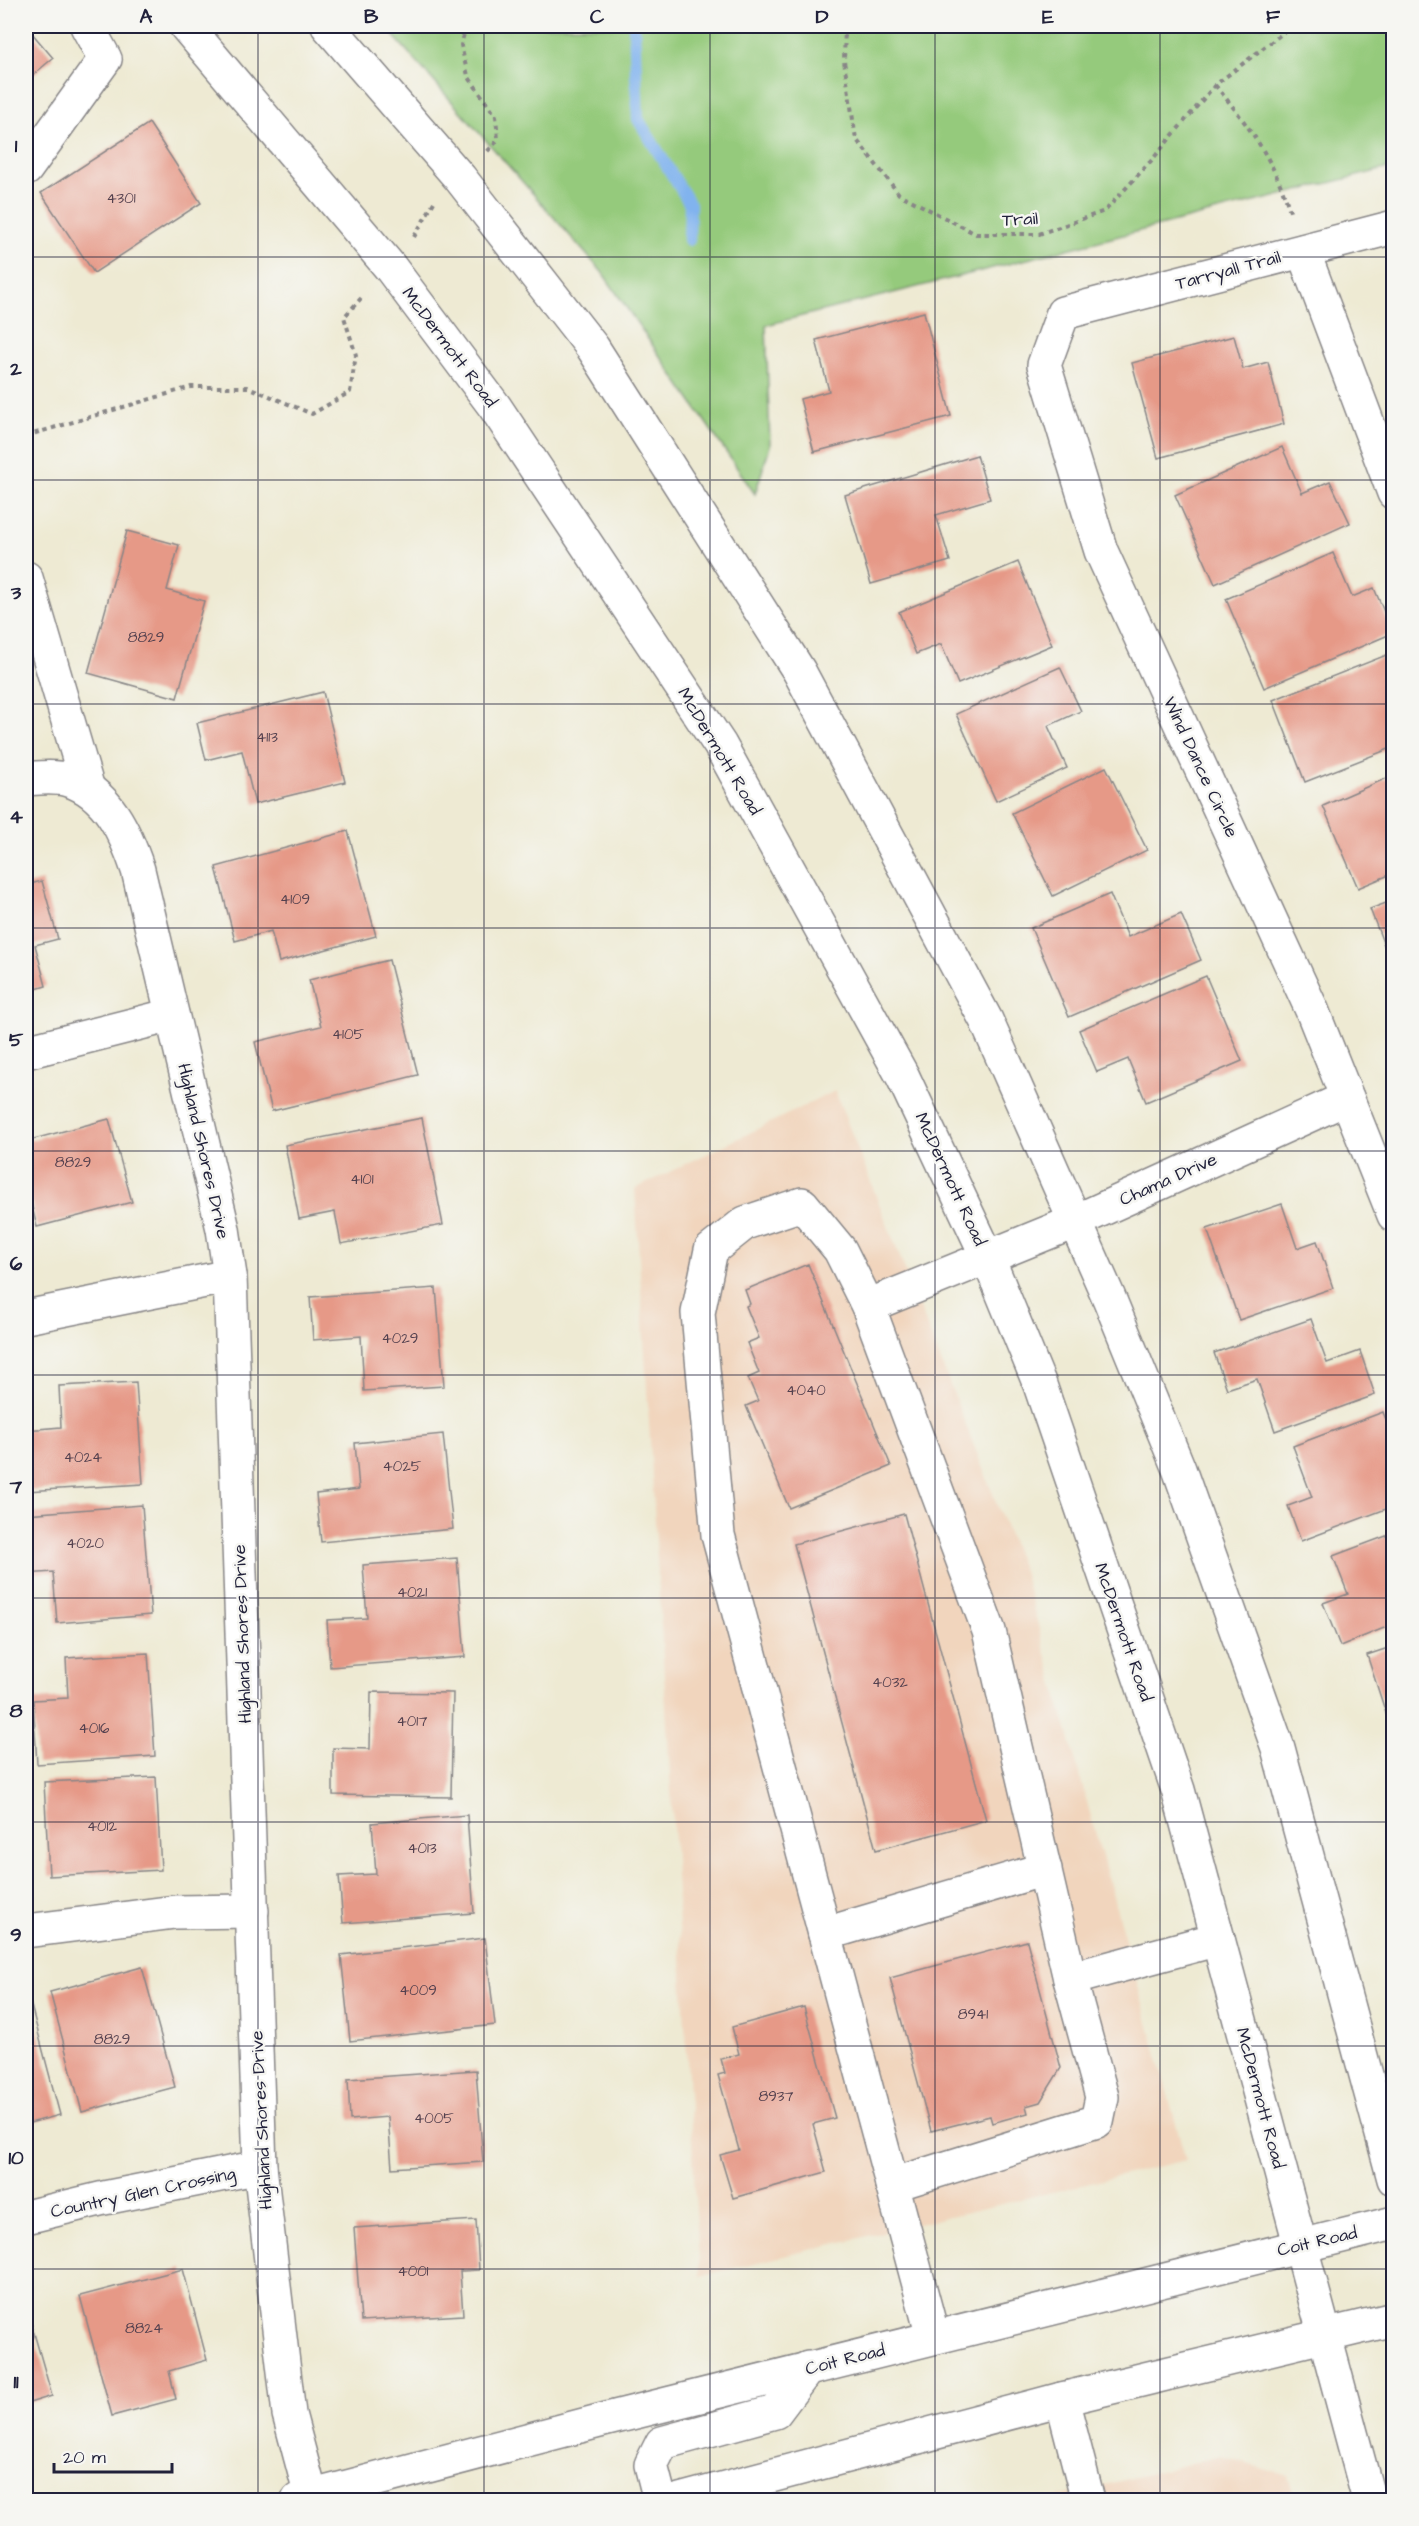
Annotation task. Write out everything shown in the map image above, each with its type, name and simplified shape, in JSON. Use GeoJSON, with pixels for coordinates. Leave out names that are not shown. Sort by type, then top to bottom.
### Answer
{"type":"FeatureCollection","features":[{"type":"Feature","properties":{"kind":"main road"},"geometry":{"type":"LineString","coordinates":[[26,169],[105,59],[87,26]]}},
{"type":"Feature","properties":{"kind":"main road","name":"McDermott Road"},"geometry":{"type":"LineString","coordinates":[[186,26],[390,267],[495,407],[720,745],[903,1077],[988,1258],[1040,1385],[1178,1790],[1369,2500]]}},
{"type":"Feature","properties":{"kind":"main road"},"geometry":{"type":"LineString","coordinates":[[328,26],[460,178],[593,348],[799,671],[986,1020],[1109,1298],[1179,1469],[1278,1748],[1394,2179]]}},
{"type":"Feature","properties":{"kind":"main road","name":"Tarryall Trail"},"geometry":{"type":"LineString","coordinates":[[1063,313],[1394,227]]}},
{"type":"Feature","properties":{"kind":"main road"},"geometry":{"type":"LineString","coordinates":[[1302,251],[1394,493]]}},
{"type":"Feature","properties":{"kind":"main road","name":"Wind Dance Circle"},"geometry":{"type":"LineString","coordinates":[[1063,313],[1044,365],[1101,551],[1308,999],[1394,1215]]}},
{"type":"Feature","properties":{"kind":"main road"},"geometry":{"type":"LineString","coordinates":[[26,578],[88,789]]}},
{"type":"Feature","properties":{"kind":"main road"},"geometry":{"type":"LineString","coordinates":[[26,779],[67,780],[88,789]]}},
{"type":"Feature","properties":{"kind":"main road","name":"Highland Shores Drive"},"geometry":{"type":"LineString","coordinates":[[88,789],[111,811],[127,839],[138,870],[223,1229],[230,1276],[261,2167],[289,2414],[307,2499]]}},
{"type":"Feature","properties":{"kind":"main road"},"geometry":{"type":"LineString","coordinates":[[26,1052],[172,1015]]}},
{"type":"Feature","properties":{"kind":"main road","name":"Chama Drive"},"geometry":{"type":"LineString","coordinates":[[868,1306],[1074,1222],[1347,1098]]}},
{"type":"Feature","properties":{"kind":"main road"},"geometry":{"type":"LineString","coordinates":[[892,2185],[1097,2121],[1102,2097],[1070,1979],[989,1631],[868,1306],[840,1250],[802,1204],[745,1222],[711,1251],[698,1313],[718,1535],[892,2185],[933,2337]]}},
{"type":"Feature","properties":{"kind":"main road"},"geometry":{"type":"LineString","coordinates":[[26,1317],[230,1276]]}},
{"type":"Feature","properties":{"kind":"main road"},"geometry":{"type":"LineString","coordinates":[[825,1934],[1045,1869]]}},
{"type":"Feature","properties":{"kind":"main road"},"geometry":{"type":"LineString","coordinates":[[26,1931],[175,1912],[252,1911]]}},
{"type":"Feature","properties":{"kind":"main road"},"geometry":{"type":"LineString","coordinates":[[1070,1979],[1218,1939]]}},
{"type":"Feature","properties":{"kind":"main road","name":"Country Glen Crossing"},"geometry":{"type":"LineString","coordinates":[[26,2217],[105,2198],[261,2167]]}},
{"type":"Feature","properties":{"kind":"main road","name":"Coit Road"},"geometry":{"type":"LineString","coordinates":[[307,2499],[808,2368],[1394,2223]]}},
{"type":"Feature","properties":{"kind":"main road"},"geometry":{"type":"LineString","coordinates":[[680,2500],[1062,2399],[1394,2319]]}},
{"type":"Feature","properties":{"kind":"main road"},"geometry":{"type":"LineString","coordinates":[[660,2500],[651,2465],[662,2443],[775,2412],[808,2368]]}},
{"type":"Feature","properties":{"kind":"main road"},"geometry":{"type":"LineString","coordinates":[[1062,2399],[1088,2500]]}},
{"type":"Feature","properties":{"kind":"path"},"geometry":{"type":"LineString","coordinates":[[466,26],[461,45],[468,76],[496,116],[498,140],[487,152]]}},
{"type":"Feature","properties":{"kind":"path","name":"Trail"},"geometry":{"type":"LineString","coordinates":[[845,26],[844,61],[856,139],[899,194],[976,234],[1039,234],[1105,211],[1215,85],[1292,26]]}},
{"type":"Feature","properties":{"kind":"path"},"geometry":{"type":"LineString","coordinates":[[1215,85],[1250,127],[1282,186],[1302,251]]}},
{"type":"Feature","properties":{"kind":"path"},"geometry":{"type":"LineString","coordinates":[[412,242],[431,206]]}},
{"type":"Feature","properties":{"kind":"path"},"geometry":{"type":"LineString","coordinates":[[26,436],[191,387],[248,387],[312,414],[350,392],[356,356],[344,317],[357,302]]}},
{"type":"Feature","properties":{"kind":"shaded area"},"geometry":{"type":"Polygon","coordinates":[[[835,1091],[1023,1571],[1186,2160],[700,2276],[635,1189],[835,1091]]]}},
{"type":"Feature","properties":{"kind":"shaded area"},"geometry":{"type":"Polygon","coordinates":[[[1220,2456],[1288,2476],[1295,2500],[1044,2500],[1220,2456]]]}},
{"type":"Feature","properties":{"kind":"green space"},"geometry":{"type":"Polygon","coordinates":[[[385,26],[1393,26],[1393,167],[766,325],[770,446],[755,494],[602,272],[385,26]]]}},
{"type":"Feature","properties":{"kind":"building"},"geometry":{"type":"Polygon","coordinates":[[[26,26],[53,58],[26,81],[26,26]]]}},
{"type":"Feature","properties":{"kind":"building"},"geometry":{"type":"Polygon","coordinates":[[[149,123],[201,203],[94,273],[41,193],[149,123]]]}},
{"type":"Feature","properties":{"kind":"building"},"geometry":{"type":"Polygon","coordinates":[[[924,312],[951,416],[814,452],[800,399],[829,391],[816,340],[924,312]]]}},
{"type":"Feature","properties":{"kind":"building"},"geometry":{"type":"Polygon","coordinates":[[[1234,336],[1243,369],[1268,362],[1284,424],[1158,458],[1132,363],[1234,336]]]}},
{"type":"Feature","properties":{"kind":"building"},"geometry":{"type":"Polygon","coordinates":[[[1282,447],[1302,493],[1330,481],[1350,523],[1215,584],[1175,495],[1282,447]]]}},
{"type":"Feature","properties":{"kind":"building"},"geometry":{"type":"Polygon","coordinates":[[[977,455],[990,499],[936,515],[950,561],[871,584],[845,495],[977,455]]]}},
{"type":"Feature","properties":{"kind":"building"},"geometry":{"type":"Polygon","coordinates":[[[127,531],[179,545],[167,590],[204,601],[177,698],[88,673],[127,531]]]}},
{"type":"Feature","properties":{"kind":"building"},"geometry":{"type":"Polygon","coordinates":[[[1333,553],[1352,597],[1374,588],[1393,633],[1264,688],[1226,599],[1333,553]]]}},
{"type":"Feature","properties":{"kind":"building"},"geometry":{"type":"Polygon","coordinates":[[[1018,562],[1052,645],[958,684],[941,644],[916,654],[899,612],[1018,562]]]}},
{"type":"Feature","properties":{"kind":"building"},"geometry":{"type":"Polygon","coordinates":[[[1394,652],[1394,747],[1305,782],[1273,700],[1394,652]]]}},
{"type":"Feature","properties":{"kind":"building"},"geometry":{"type":"Polygon","coordinates":[[[1060,667],[1081,711],[1048,726],[1067,768],[996,801],[956,714],[1060,667]]]}},
{"type":"Feature","properties":{"kind":"building"},"geometry":{"type":"Polygon","coordinates":[[[323,692],[345,782],[255,804],[242,751],[206,760],[197,723],[323,692]]]}},
{"type":"Feature","properties":{"kind":"building"},"geometry":{"type":"Polygon","coordinates":[[[1106,767],[1147,850],[1053,896],[1012,813],[1106,767]]]}},
{"type":"Feature","properties":{"kind":"building"},"geometry":{"type":"Polygon","coordinates":[[[1394,775],[1394,873],[1358,888],[1323,806],[1394,775]]]}},
{"type":"Feature","properties":{"kind":"building"},"geometry":{"type":"Polygon","coordinates":[[[348,831],[376,936],[279,962],[271,931],[235,941],[216,867],[348,831]]]}},
{"type":"Feature","properties":{"kind":"building"},"geometry":{"type":"Polygon","coordinates":[[[42,881],[58,939],[35,945],[46,986],[26,992],[26,885],[42,881]]]}},
{"type":"Feature","properties":{"kind":"building"},"geometry":{"type":"Polygon","coordinates":[[[1110,894],[1128,937],[1181,914],[1201,960],[1069,1017],[1031,928],[1110,894]]]}},
{"type":"Feature","properties":{"kind":"building"},"geometry":{"type":"Polygon","coordinates":[[[1394,900],[1394,968],[1393,968],[1370,909],[1394,900]]]}},
{"type":"Feature","properties":{"kind":"building"},"geometry":{"type":"Polygon","coordinates":[[[389,960],[418,1075],[272,1111],[255,1042],[321,1026],[309,980],[389,960]]]}},
{"type":"Feature","properties":{"kind":"building"},"geometry":{"type":"Polygon","coordinates":[[[1206,976],[1242,1061],[1146,1102],[1128,1059],[1097,1072],[1079,1030],[1206,976]]]}},
{"type":"Feature","properties":{"kind":"building"},"geometry":{"type":"Polygon","coordinates":[[[422,1118],[443,1225],[341,1244],[335,1212],[299,1219],[285,1145],[422,1118]]]}},
{"type":"Feature","properties":{"kind":"building"},"geometry":{"type":"Polygon","coordinates":[[[109,1119],[132,1202],[37,1227],[26,1183],[26,1141],[109,1119]]]}},
{"type":"Feature","properties":{"kind":"building"},"geometry":{"type":"Polygon","coordinates":[[[1282,1204],[1297,1248],[1317,1241],[1333,1288],[1239,1320],[1207,1229],[1282,1204]]]}},
{"type":"Feature","properties":{"kind":"building"},"geometry":{"type":"Polygon","coordinates":[[[808,1264],[891,1466],[789,1508],[746,1406],[758,1401],[748,1378],[759,1373],[747,1343],[759,1338],[746,1306],[750,1304],[745,1290],[808,1264]]]}},
{"type":"Feature","properties":{"kind":"building"},"geometry":{"type":"Polygon","coordinates":[[[436,1288],[444,1386],[364,1391],[361,1336],[313,1340],[310,1297],[436,1288]]]}},
{"type":"Feature","properties":{"kind":"building"},"geometry":{"type":"Polygon","coordinates":[[[1311,1319],[1327,1363],[1360,1351],[1375,1395],[1275,1431],[1257,1379],[1227,1389],[1214,1353],[1311,1319]]]}},
{"type":"Feature","properties":{"kind":"building"},"geometry":{"type":"Polygon","coordinates":[[[136,1382],[143,1484],[26,1491],[26,1430],[61,1427],[59,1386],[136,1382]]]}},
{"type":"Feature","properties":{"kind":"building"},"geometry":{"type":"Polygon","coordinates":[[[1383,1412],[1394,1440],[1394,1506],[1301,1541],[1288,1506],[1312,1497],[1293,1446],[1383,1412]]]}},
{"type":"Feature","properties":{"kind":"building"},"geometry":{"type":"Polygon","coordinates":[[[443,1434],[453,1529],[321,1542],[316,1494],[359,1489],[355,1443],[443,1434]]]}},
{"type":"Feature","properties":{"kind":"building"},"geometry":{"type":"Polygon","coordinates":[[[142,1505],[151,1615],[57,1623],[53,1572],[26,1574],[26,1514],[142,1505]]]}},
{"type":"Feature","properties":{"kind":"building"},"geometry":{"type":"Polygon","coordinates":[[[904,1514],[986,1820],[876,1850],[794,1544],[904,1514]]]}},
{"type":"Feature","properties":{"kind":"building"},"geometry":{"type":"Polygon","coordinates":[[[1394,1533],[1394,1624],[1340,1646],[1323,1603],[1348,1594],[1333,1556],[1394,1533]]]}},
{"type":"Feature","properties":{"kind":"building"},"geometry":{"type":"Polygon","coordinates":[[[457,1558],[465,1657],[330,1667],[327,1620],[367,1618],[363,1565],[457,1558]]]}},
{"type":"Feature","properties":{"kind":"building"},"geometry":{"type":"Polygon","coordinates":[[[1394,1646],[1394,1735],[1393,1735],[1367,1655],[1394,1646]]]}},
{"type":"Feature","properties":{"kind":"building"},"geometry":{"type":"Polygon","coordinates":[[[148,1653],[155,1756],[37,1764],[33,1700],[68,1698],[66,1658],[148,1653]]]}},
{"type":"Feature","properties":{"kind":"building"},"geometry":{"type":"Polygon","coordinates":[[[371,1692],[453,1693],[451,1797],[333,1795],[333,1748],[370,1749],[371,1692]]]}},
{"type":"Feature","properties":{"kind":"building"},"geometry":{"type":"Polygon","coordinates":[[[156,1777],[161,1870],[49,1876],[44,1782],[156,1777]]]}},
{"type":"Feature","properties":{"kind":"building"},"geometry":{"type":"Polygon","coordinates":[[[467,1815],[474,1913],[343,1923],[339,1876],[376,1874],[372,1823],[467,1815]]]}},
{"type":"Feature","properties":{"kind":"building"},"geometry":{"type":"Polygon","coordinates":[[[485,1938],[495,2025],[350,2041],[341,1955],[485,1938]]]}},
{"type":"Feature","properties":{"kind":"building"},"geometry":{"type":"Polygon","coordinates":[[[1027,1941],[1061,2068],[1040,2102],[1026,2106],[1028,2113],[992,2123],[990,2116],[931,2131],[890,1978],[1027,1941]]]}},
{"type":"Feature","properties":{"kind":"building"},"geometry":{"type":"Polygon","coordinates":[[[142,1967],[175,2087],[82,2112],[50,1992],[142,1967]]]}},
{"type":"Feature","properties":{"kind":"building"},"geometry":{"type":"Polygon","coordinates":[[[29,1998],[60,2115],[26,2124],[26,1999],[29,1998]]]}},
{"type":"Feature","properties":{"kind":"building"},"geometry":{"type":"Polygon","coordinates":[[[804,2007],[835,2118],[813,2124],[826,2172],[733,2198],[720,2155],[739,2150],[718,2075],[725,2073],[721,2059],[739,2054],[732,2027],[804,2007]]]}},
{"type":"Feature","properties":{"kind":"building"},"geometry":{"type":"Polygon","coordinates":[[[476,2070],[483,2162],[392,2168],[388,2117],[350,2120],[348,2079],[476,2070]]]}},
{"type":"Feature","properties":{"kind":"building"},"geometry":{"type":"Polygon","coordinates":[[[476,2220],[479,2270],[460,2271],[463,2315],[361,2321],[354,2228],[476,2220]]]}},
{"type":"Feature","properties":{"kind":"building"},"geometry":{"type":"Polygon","coordinates":[[[183,2269],[207,2360],[169,2371],[176,2399],[112,2416],[80,2296],[183,2269]]]}},
{"type":"Feature","properties":{"kind":"building"},"geometry":{"type":"Polygon","coordinates":[[[26,2305],[52,2396],[26,2404],[26,2305]]]}},
{"type":"Feature","properties":{"kind":"waterway"},"geometry":{"type":"LineString","coordinates":[[634,26],[638,119],[690,204],[689,240]]}}]}
